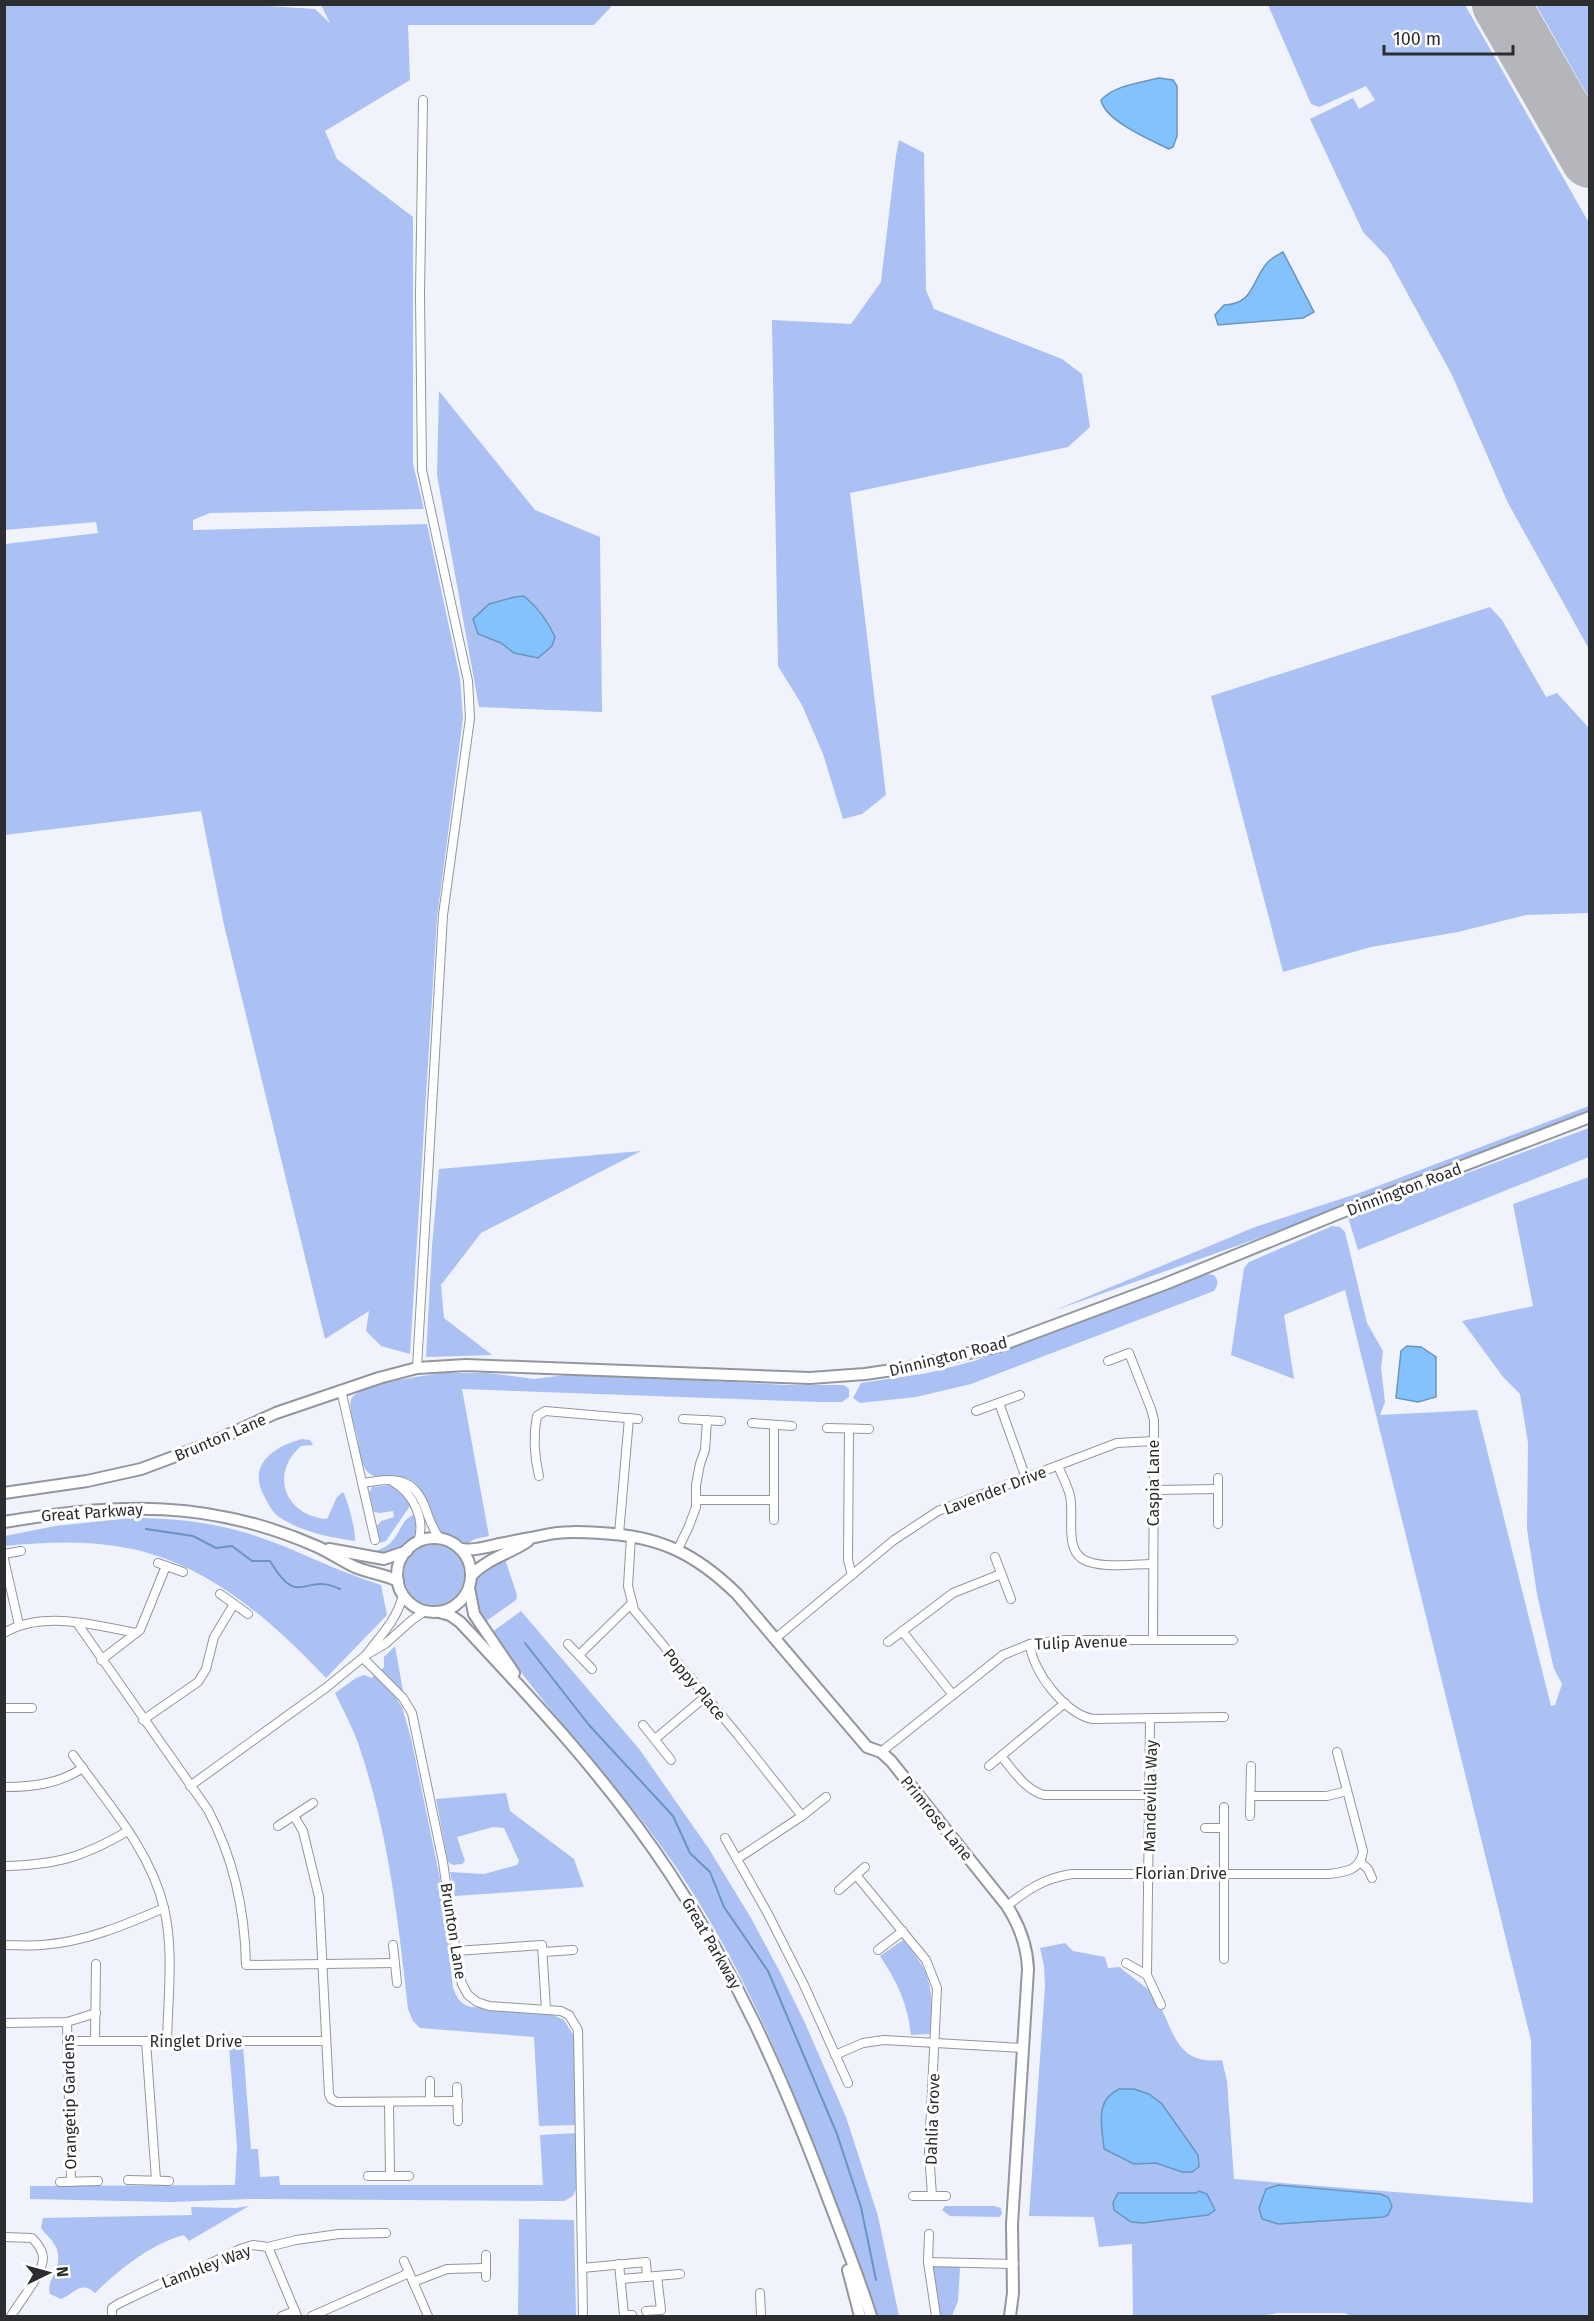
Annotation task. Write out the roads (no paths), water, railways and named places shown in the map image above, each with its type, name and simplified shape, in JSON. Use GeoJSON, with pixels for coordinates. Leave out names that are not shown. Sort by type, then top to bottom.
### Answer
{"type":"FeatureCollection","features":[{"type":"Feature","properties":{"kind":"street"},"geometry":{"type":"LineString","coordinates":[[417,1368],[443,915],[470,718],[468,681],[422,470],[420,295],[423,99]]}},
{"type":"Feature","properties":{"kind":"street","name":"Dinnington Road"},"geometry":{"type":"LineString","coordinates":[[341,1390],[417,1368],[466,1365],[810,1378],[865,1374],[936,1362],[999,1346],[1165,1284],[1342,1212],[1590,1118]]}},
{"type":"Feature","properties":{"kind":"street","name":"Caspia Lane"},"geometry":{"type":"LineString","coordinates":[[1108,1361],[1129,1353],[1151,1408],[1154,1441],[1153,1640]]}},
{"type":"Feature","properties":{"kind":"street"},"geometry":{"type":"LineString","coordinates":[[341,1390],[375,1540]]}},
{"type":"Feature","properties":{"kind":"street","name":"Brunton Lane"},"geometry":{"type":"LineString","coordinates":[[4,1493],[87,1481],[141,1469],[208,1444],[276,1413],[341,1390]]}},
{"type":"Feature","properties":{"kind":"street"},"geometry":{"type":"LineString","coordinates":[[976,1411],[1020,1395]]}},
{"type":"Feature","properties":{"kind":"street"},"geometry":{"type":"LineString","coordinates":[[999,1403],[1026,1478]]}},
{"type":"Feature","properties":{"kind":"street"},"geometry":{"type":"LineString","coordinates":[[539,1476],[534,1456],[537,1416],[545,1411],[638,1419]]}},
{"type":"Feature","properties":{"kind":"street"},"geometry":{"type":"LineString","coordinates":[[619,1534],[629,1418]]}},
{"type":"Feature","properties":{"kind":"street"},"geometry":{"type":"LineString","coordinates":[[683,1419],[722,1420]]}},
{"type":"Feature","properties":{"kind":"street"},"geometry":{"type":"LineString","coordinates":[[678,1549],[690,1526],[697,1500],[696,1485],[705,1450],[707,1420]]}},
{"type":"Feature","properties":{"kind":"street"},"geometry":{"type":"LineString","coordinates":[[752,1423],[792,1426]]}},
{"type":"Feature","properties":{"kind":"street"},"geometry":{"type":"LineString","coordinates":[[774,1425],[774,1520]]}},
{"type":"Feature","properties":{"kind":"street"},"geometry":{"type":"LineString","coordinates":[[827,1428],[869,1429]]}},
{"type":"Feature","properties":{"kind":"street"},"geometry":{"type":"LineString","coordinates":[[849,1429],[848,1560],[852,1575]]}},
{"type":"Feature","properties":{"kind":"street","name":"Lavender Drive"},"geometry":{"type":"LineString","coordinates":[[776,1638],[894,1540],[938,1511],[1117,1443],[1154,1441]]}},
{"type":"Feature","properties":{"kind":"street"},"geometry":{"type":"LineString","coordinates":[[1058,1466],[1070,1496],[1072,1542],[1080,1558],[1096,1564],[1153,1564]]}},
{"type":"Feature","properties":{"kind":"street"},"geometry":{"type":"LineString","coordinates":[[1218,1478],[1218,1524]]}},
{"type":"Feature","properties":{"kind":"street"},"geometry":{"type":"LineString","coordinates":[[390,1480],[403,1488],[414,1504],[421,1526],[418,1542],[440,1539],[454,1545],[460,1549],[468,1562],[471,1576]]}},
{"type":"Feature","properties":{"kind":"street"},"geometry":{"type":"LineString","coordinates":[[362,1483],[403,1480],[414,1488],[422,1499],[433,1530],[440,1539]]}},
{"type":"Feature","properties":{"kind":"street"},"geometry":{"type":"LineString","coordinates":[[1154,1490],[1218,1489]]}},
{"type":"Feature","properties":{"kind":"street"},"geometry":{"type":"LineString","coordinates":[[697,1500],[774,1500]]}},
{"type":"Feature","properties":{"kind":"street","name":"Great Parkway"},"geometry":{"type":"LineString","coordinates":[[4,1522],[90,1510],[159,1508],[204,1513],[244,1521],[319,1547],[384,1558],[399,1556],[418,1542]]}},
{"type":"Feature","properties":{"kind":"street","name":"Primrose Lane"},"geometry":{"type":"LineString","coordinates":[[460,1549],[476,1550],[564,1533],[619,1534],[647,1539],[678,1549],[718,1575],[738,1594],[776,1638],[867,1748],[881,1752],[905,1778],[1007,1906],[1017,1921],[1028,1956],[1012,2224],[1014,2264],[1010,2316]]}},
{"type":"Feature","properties":{"kind":"street","name":"Poppy Place"},"geometry":{"type":"LineString","coordinates":[[631,1536],[628,1586],[634,1610],[802,1816]]}},
{"type":"Feature","properties":{"kind":"street","name":"Primrose Lane"},"geometry":{"type":"LineString","coordinates":[[471,1576],[486,1562],[514,1550],[531,1539]]}},
{"type":"Feature","properties":{"kind":"street","name":"Great Parkway"},"geometry":{"type":"LineString","coordinates":[[319,1547],[352,1566],[398,1581]]}},
{"type":"Feature","properties":{"kind":"street"},"geometry":{"type":"LineString","coordinates":[[19,1625],[4,1557],[21,1551]]}},
{"type":"Feature","properties":{"kind":"street"},"geometry":{"type":"LineString","coordinates":[[407,1551],[399,1564],[398,1581],[403,1594],[412,1605],[425,1611]]}},
{"type":"Feature","properties":{"kind":"street"},"geometry":{"type":"LineString","coordinates":[[995,1557],[1011,1599]]}},
{"type":"Feature","properties":{"kind":"street"},"geometry":{"type":"LineString","coordinates":[[101,1660],[140,1630],[162,1564],[183,1572]]}},
{"type":"Feature","properties":{"kind":"street"},"geometry":{"type":"LineString","coordinates":[[888,1642],[953,1593],[1001,1574]]}},
{"type":"Feature","properties":{"kind":"street","name":"Great Parkway"},"geometry":{"type":"LineString","coordinates":[[471,1576],[470,1602],[474,1614],[535,1702]]}},
{"type":"Feature","properties":{"kind":"street"},"geometry":{"type":"LineString","coordinates":[[439,1612],[457,1604],[469,1588]]}},
{"type":"Feature","properties":{"kind":"street"},"geometry":{"type":"LineString","coordinates":[[220,1594],[248,1614]]}},
{"type":"Feature","properties":{"kind":"street"},"geometry":{"type":"LineString","coordinates":[[364,1657],[394,1619],[403,1594]]}},
{"type":"Feature","properties":{"kind":"street"},"geometry":{"type":"LineString","coordinates":[[579,1655],[632,1603]]}},
{"type":"Feature","properties":{"kind":"street"},"geometry":{"type":"LineString","coordinates":[[143,1720],[198,1682],[206,1669],[214,1637],[234,1604]]}},
{"type":"Feature","properties":{"kind":"street"},"geometry":{"type":"LineString","coordinates":[[190,1786],[327,1687],[364,1657],[385,1644],[425,1611]]}},
{"type":"Feature","properties":{"kind":"street","name":"Great Parkway"},"geometry":{"type":"LineString","coordinates":[[425,1611],[450,1615],[460,1622],[535,1702],[604,1784],[668,1870],[713,1941],[749,2009],[789,2096],[871,2316]]}},
{"type":"Feature","properties":{"kind":"street"},"geometry":{"type":"LineString","coordinates":[[4,1633],[19,1625],[40,1622],[77,1623],[136,1633]]}},
{"type":"Feature","properties":{"kind":"street"},"geometry":{"type":"LineString","coordinates":[[77,1623],[208,1810],[221,1834],[233,1866],[243,1913],[246,1965],[395,1964]]}},
{"type":"Feature","properties":{"kind":"street"},"geometry":{"type":"LineString","coordinates":[[902,1631],[953,1695]]}},
{"type":"Feature","properties":{"kind":"street","name":"Tulip Avenue"},"geometry":{"type":"LineString","coordinates":[[881,1752],[1002,1655],[1030,1644],[1064,1640],[1233,1640]]}},
{"type":"Feature","properties":{"kind":"street"},"geometry":{"type":"LineString","coordinates":[[568,1644],[592,1669]]}},
{"type":"Feature","properties":{"kind":"street","name":"Mandevilla Way"},"geometry":{"type":"LineString","coordinates":[[1030,1644],[1034,1665],[1077,1715],[1093,1719],[1224,1717]]}},
{"type":"Feature","properties":{"kind":"street","name":"Brunton Lane"},"geometry":{"type":"LineString","coordinates":[[364,1657],[403,1698],[412,1713],[443,1862],[462,1984],[468,1995],[477,2002],[489,2006],[561,2011],[575,2022],[580,2041],[583,2316]]}},
{"type":"Feature","properties":{"kind":"street"},"geometry":{"type":"LineString","coordinates":[[656,1739],[705,1697]]}},
{"type":"Feature","properties":{"kind":"street"},"geometry":{"type":"LineString","coordinates":[[989,1766],[1065,1703]]}},
{"type":"Feature","properties":{"kind":"street"},"geometry":{"type":"LineString","coordinates":[[4,1708],[32,1708]]}},
{"type":"Feature","properties":{"kind":"street","name":"Mandevilla Way"},"geometry":{"type":"LineString","coordinates":[[1148,1975],[1150,1719]]}},
{"type":"Feature","properties":{"kind":"street"},"geometry":{"type":"LineString","coordinates":[[643,1725],[671,1760]]}},
{"type":"Feature","properties":{"kind":"street"},"geometry":{"type":"LineString","coordinates":[[1337,1752],[1363,1851],[1360,1862],[1368,1869],[1372,1878]]}},
{"type":"Feature","properties":{"kind":"street"},"geometry":{"type":"LineString","coordinates":[[73,1755],[128,1831],[154,1876],[164,1908],[168,1943],[167,2041]]}},
{"type":"Feature","properties":{"kind":"street"},"geometry":{"type":"LineString","coordinates":[[1001,1756],[1036,1793],[1150,1796]]}},
{"type":"Feature","properties":{"kind":"street"},"geometry":{"type":"LineString","coordinates":[[1250,1816],[1251,1766]]}},
{"type":"Feature","properties":{"kind":"street"},"geometry":{"type":"LineString","coordinates":[[4,1787],[45,1784],[67,1777],[83,1768]]}},
{"type":"Feature","properties":{"kind":"street"},"geometry":{"type":"LineString","coordinates":[[1251,1796],[1311,1797],[1347,1791]]}},
{"type":"Feature","properties":{"kind":"street"},"geometry":{"type":"LineString","coordinates":[[737,1859],[802,1816],[826,1797]]}},
{"type":"Feature","properties":{"kind":"street"},"geometry":{"type":"LineString","coordinates":[[278,1826],[313,1803]]}},
{"type":"Feature","properties":{"kind":"street"},"geometry":{"type":"LineString","coordinates":[[1224,1807],[1224,1959]]}},
{"type":"Feature","properties":{"kind":"street"},"geometry":{"type":"LineString","coordinates":[[294,1816],[303,1831],[319,1897],[331,2099],[337,2102],[458,2101]]}},
{"type":"Feature","properties":{"kind":"street"},"geometry":{"type":"LineString","coordinates":[[1205,1828],[1224,1828]]}},
{"type":"Feature","properties":{"kind":"street"},"geometry":{"type":"LineString","coordinates":[[4,1866],[44,1863],[82,1856],[128,1831]]}},
{"type":"Feature","properties":{"kind":"street"},"geometry":{"type":"LineString","coordinates":[[725,1838],[804,1985],[848,2083]]}},
{"type":"Feature","properties":{"kind":"street","name":"Florian Drive"},"geometry":{"type":"LineString","coordinates":[[1007,1906],[1037,1883],[1060,1876],[1082,1873],[1329,1874],[1352,1870],[1360,1862]]}},
{"type":"Feature","properties":{"kind":"street"},"geometry":{"type":"LineString","coordinates":[[839,1890],[865,1867]]}},
{"type":"Feature","properties":{"kind":"street","name":"Dahlia Grove"},"geometry":{"type":"LineString","coordinates":[[856,1875],[926,1960],[934,1978],[937,2004],[929,2152],[932,2196]]}},
{"type":"Feature","properties":{"kind":"street"},"geometry":{"type":"LineString","coordinates":[[4,1945],[42,1945],[86,1937],[120,1928],[164,1908]]}},
{"type":"Feature","properties":{"kind":"street"},"geometry":{"type":"LineString","coordinates":[[878,1950],[903,1931]]}},
{"type":"Feature","properties":{"kind":"street"},"geometry":{"type":"LineString","coordinates":[[393,1944],[397,1983]]}},
{"type":"Feature","properties":{"kind":"street"},"geometry":{"type":"LineString","coordinates":[[456,1951],[542,1945],[546,2010]]}},
{"type":"Feature","properties":{"kind":"street"},"geometry":{"type":"LineString","coordinates":[[543,1952],[573,1950]]}},
{"type":"Feature","properties":{"kind":"street"},"geometry":{"type":"LineString","coordinates":[[1126,1963],[1148,1975],[1161,2005]]}},
{"type":"Feature","properties":{"kind":"street"},"geometry":{"type":"LineString","coordinates":[[96,1964],[96,2041]]}},
{"type":"Feature","properties":{"kind":"street"},"geometry":{"type":"LineString","coordinates":[[4,2023],[67,2022],[96,2013]]}},
{"type":"Feature","properties":{"kind":"street","name":"Orangetip Gardens"},"geometry":{"type":"LineString","coordinates":[[67,2022],[71,2182]]}},
{"type":"Feature","properties":{"kind":"street"},"geometry":{"type":"LineString","coordinates":[[835,2055],[863,2043],[884,2040],[1023,2048]]}},
{"type":"Feature","properties":{"kind":"street","name":"Ringlet Drive"},"geometry":{"type":"LineString","coordinates":[[67,2041],[326,2042]]}},
{"type":"Feature","properties":{"kind":"street"},"geometry":{"type":"LineString","coordinates":[[146,2041],[156,2180]]}},
{"type":"Feature","properties":{"kind":"street"},"geometry":{"type":"LineString","coordinates":[[430,2081],[430,2101]]}},
{"type":"Feature","properties":{"kind":"street"},"geometry":{"type":"LineString","coordinates":[[457,2087],[458,2121]]}},
{"type":"Feature","properties":{"kind":"street"},"geometry":{"type":"LineString","coordinates":[[389,2102],[390,2176]]}},
{"type":"Feature","properties":{"kind":"street"},"geometry":{"type":"LineString","coordinates":[[368,2176],[409,2176]]}},
{"type":"Feature","properties":{"kind":"street"},"geometry":{"type":"LineString","coordinates":[[128,2180],[169,2181]]}},
{"type":"Feature","properties":{"kind":"street","name":"Orangetip Gardens"},"geometry":{"type":"LineString","coordinates":[[60,2182],[98,2181]]}},
{"type":"Feature","properties":{"kind":"street"},"geometry":{"type":"LineString","coordinates":[[912,2196],[946,2196]]}},
{"type":"Feature","properties":{"kind":"street","name":"Great Parkway"},"geometry":{"type":"LineString","coordinates":[[835,2216],[860,2316]]}},
{"type":"Feature","properties":{"kind":"street","name":"Lambley Way"},"geometry":{"type":"LineString","coordinates":[[112,2316],[112,2308],[118,2304],[240,2249],[253,2246],[268,2247],[296,2240],[339,2234],[386,2233]]}},
{"type":"Feature","properties":{"kind":"street"},"geometry":{"type":"LineString","coordinates":[[925,2312],[935,2313],[928,2262],[929,2234]]}},
{"type":"Feature","properties":{"kind":"street"},"geometry":{"type":"LineString","coordinates":[[4,2237],[32,2238],[39,2245],[44,2257],[42,2267],[11,2316]]}},
{"type":"Feature","properties":{"kind":"street"},"geometry":{"type":"LineString","coordinates":[[268,2247],[296,2314],[282,2316]]}},
{"type":"Feature","properties":{"kind":"street"},"geometry":{"type":"LineString","coordinates":[[486,2255],[486,2277]]}},
{"type":"Feature","properties":{"kind":"street"},"geometry":{"type":"LineString","coordinates":[[404,2260],[428,2316]]}},
{"type":"Feature","properties":{"kind":"street"},"geometry":{"type":"LineString","coordinates":[[582,2268],[646,2262],[647,2277]]}},
{"type":"Feature","properties":{"kind":"street"},"geometry":{"type":"LineString","coordinates":[[928,2262],[1014,2264]]}},
{"type":"Feature","properties":{"kind":"street"},"geometry":{"type":"LineString","coordinates":[[619,2264],[624,2315],[632,2315]]}},
{"type":"Feature","properties":{"kind":"street"},"geometry":{"type":"LineString","coordinates":[[413,2282],[447,2269],[486,2268]]}},
{"type":"Feature","properties":{"kind":"street"},"geometry":{"type":"LineString","coordinates":[[312,2316],[409,2273]]}},
{"type":"Feature","properties":{"kind":"street"},"geometry":{"type":"LineString","coordinates":[[621,2279],[680,2274]]}},
{"type":"Feature","properties":{"kind":"street"},"geometry":{"type":"LineString","coordinates":[[646,2311],[661,2310],[657,2276]]}},
{"type":"Feature","properties":{"kind":"street"},"geometry":{"type":"LineString","coordinates":[[760,2293],[762,2316]]}},
{"type":"Feature","properties":{"kind":"waterway"},"geometry":{"type":"LineString","coordinates":[[146,1529],[193,1536],[216,1548],[232,1546],[252,1561],[270,1561],[280,1576],[288,1584],[296,1587],[318,1584],[340,1589]]}},
{"type":"Feature","properties":{"kind":"waterway"},"geometry":{"type":"LineString","coordinates":[[525,1643],[589,1725],[673,1816],[690,1853],[710,1872],[724,1907],[768,1971],[837,2134],[861,2207],[876,2280]]}}]}
